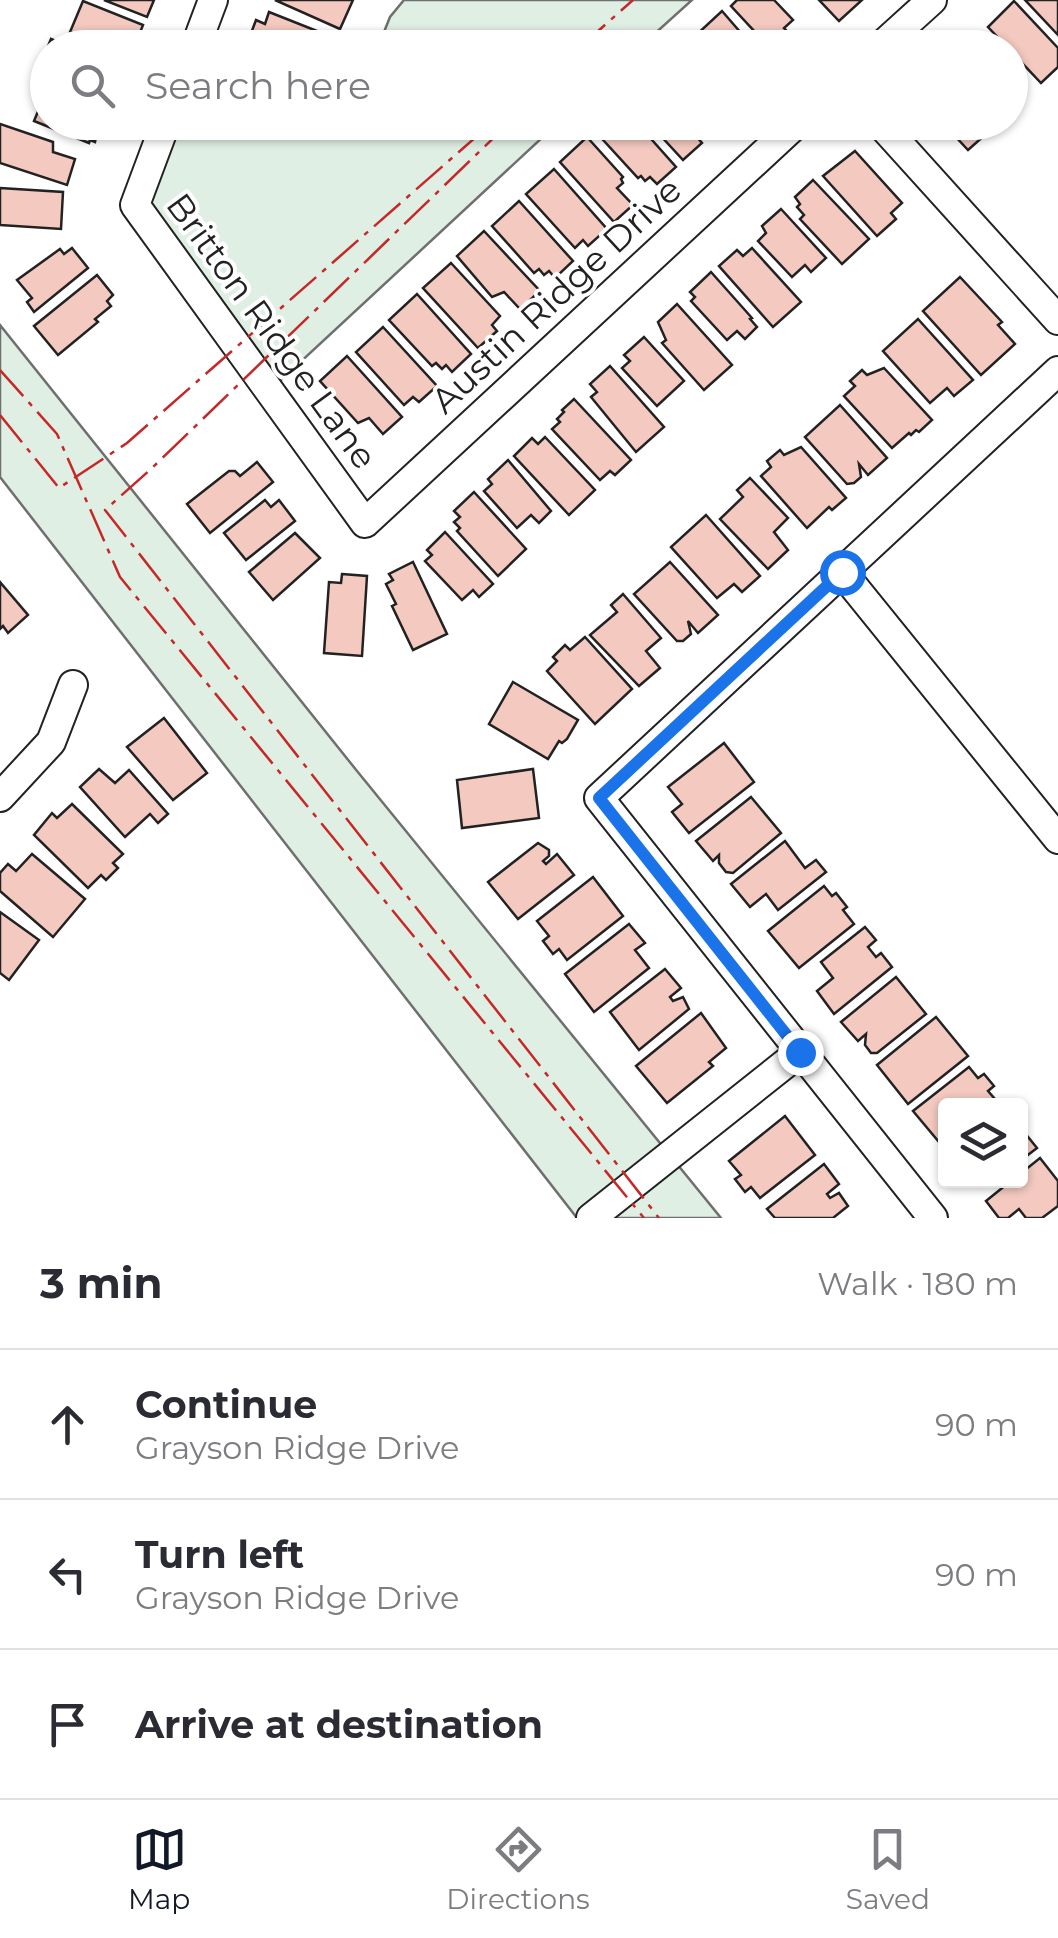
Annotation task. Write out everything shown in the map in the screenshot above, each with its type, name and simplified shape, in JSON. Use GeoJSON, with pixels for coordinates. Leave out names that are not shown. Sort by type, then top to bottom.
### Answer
{"type":"FeatureCollection","features":[{"type":"Feature","properties":{"kind":"street"},"geometry":{"type":"LineString","coordinates":[[202,30],[213,0]]}},
{"type":"Feature","properties":{"kind":"street"},"geometry":{"type":"LineString","coordinates":[[900,30],[932,0]]}},
{"type":"Feature","properties":{"kind":"street","name":"Britton Ridge Lane"},"geometry":{"type":"LineString","coordinates":[[159,140],[135,205],[364,524]]}},
{"type":"Feature","properties":{"kind":"street","name":"Austin Ridge Drive"},"geometry":{"type":"LineString","coordinates":[[364,524],[779,140]]}},
{"type":"Feature","properties":{"kind":"street"},"geometry":{"type":"LineString","coordinates":[[895,140],[1058,320]]}},
{"type":"Feature","properties":{"kind":"street"},"geometry":{"type":"LineString","coordinates":[[933,1218],[599,798],[1058,371]]}},
{"type":"Feature","properties":{"kind":"street"},"geometry":{"type":"LineString","coordinates":[[842,572],[1058,840]]}},
{"type":"Feature","properties":{"kind":"street"},"geometry":{"type":"LineString","coordinates":[[0,796],[50,742],[72,686]]}},
{"type":"Feature","properties":{"kind":"street"},"geometry":{"type":"LineString","coordinates":[[591,1218],[800,1052]]}},
{"type":"Feature","properties":{"kind":"green space"},"geometry":{"type":"Polygon","coordinates":[[[404,0],[692,0],[659,30],[385,30],[404,0]]]}},
{"type":"Feature","properties":{"kind":"green space"},"geometry":{"type":"Polygon","coordinates":[[[174,140],[540,140],[280,381],[147,214],[148,202],[174,140]]]}},
{"type":"Feature","properties":{"kind":"green space"},"geometry":{"type":"Polygon","coordinates":[[[0,325],[721,1218],[577,1218],[0,477],[0,325]]]}},
{"type":"Feature","properties":{"kind":"building"},"geometry":{"type":"Polygon","coordinates":[[[104,0],[154,0],[147,17],[104,0]]]}},
{"type":"Feature","properties":{"kind":"building"},"geometry":{"type":"Polygon","coordinates":[[[275,0],[353,0],[340,29],[275,0]]]}},
{"type":"Feature","properties":{"kind":"building"},"geometry":{"type":"Polygon","coordinates":[[[737,0],[774,0],[793,20],[786,30],[753,30],[731,6],[737,0]]]}},
{"type":"Feature","properties":{"kind":"building"},"geometry":{"type":"Polygon","coordinates":[[[819,0],[862,0],[839,21],[819,0]]]}},
{"type":"Feature","properties":{"kind":"building"},"geometry":{"type":"Polygon","coordinates":[[[1025,0],[1058,0],[1058,35],[1025,0]]]}},
{"type":"Feature","properties":{"kind":"building"},"geometry":{"type":"Polygon","coordinates":[[[83,1],[143,25],[141,30],[71,30],[83,1]]]}},
{"type":"Feature","properties":{"kind":"building"},"geometry":{"type":"Polygon","coordinates":[[[1014,1],[1058,48],[1058,67],[1041,83],[1028,69],[1028,30],[988,27],[1014,1]]]}},
{"type":"Feature","properties":{"kind":"building"},"geometry":{"type":"Polygon","coordinates":[[[722,11],[738,30],[701,30],[722,11]]]}},
{"type":"Feature","properties":{"kind":"building"},"geometry":{"type":"Polygon","coordinates":[[[269,12],[314,30],[252,30],[256,20],[265,24],[269,12]]]}},
{"type":"Feature","properties":{"kind":"building"},"geometry":{"type":"Polygon","coordinates":[[[0,124],[30,134],[30,140],[53,142],[53,152],[75,159],[67,185],[0,163],[0,124]]]}},
{"type":"Feature","properties":{"kind":"building"},"geometry":{"type":"Polygon","coordinates":[[[584,140],[590,140],[623,177],[617,188],[633,205],[614,222],[560,162],[584,140]]]}},
{"type":"Feature","properties":{"kind":"building"},"geometry":{"type":"Polygon","coordinates":[[[603,140],[652,140],[676,167],[657,184],[650,177],[645,181],[641,176],[638,178],[603,140]]]}},
{"type":"Feature","properties":{"kind":"building"},"geometry":{"type":"Polygon","coordinates":[[[665,140],[699,140],[702,143],[683,160],[665,140]]]}},
{"type":"Feature","properties":{"kind":"building"},"geometry":{"type":"Polygon","coordinates":[[[959,140],[979,140],[968,150],[959,140]]]}},
{"type":"Feature","properties":{"kind":"building"},"geometry":{"type":"Polygon","coordinates":[[[855,151],[902,203],[891,213],[896,219],[877,236],[823,176],[855,151]]]}},
{"type":"Feature","properties":{"kind":"building"},"geometry":{"type":"Polygon","coordinates":[[[554,169],[607,229],[588,246],[583,240],[575,248],[526,194],[554,169]]]}},
{"type":"Feature","properties":{"kind":"building"},"geometry":{"type":"Polygon","coordinates":[[[813,180],[869,239],[842,264],[800,219],[804,215],[795,197],[813,180]]]}},
{"type":"Feature","properties":{"kind":"building"},"geometry":{"type":"Polygon","coordinates":[[[0,188],[63,192],[61,229],[0,225],[0,188]]]}},
{"type":"Feature","properties":{"kind":"building"},"geometry":{"type":"Polygon","coordinates":[[[519,201],[573,261],[555,278],[549,271],[544,275],[539,269],[534,273],[492,226],[519,201]]]}},
{"type":"Feature","properties":{"kind":"building"},"geometry":{"type":"Polygon","coordinates":[[[781,209],[826,258],[811,272],[805,265],[792,277],[758,241],[766,233],[762,226],[781,209]]]}},
{"type":"Feature","properties":{"kind":"building"},"geometry":{"type":"Polygon","coordinates":[[[484,231],[540,291],[520,309],[504,292],[492,297],[457,256],[484,231]]]}},
{"type":"Feature","properties":{"kind":"building"},"geometry":{"type":"Polygon","coordinates":[[[72,248],[88,268],[34,312],[27,302],[32,298],[17,280],[60,249],[64,254],[72,248]]]}},
{"type":"Feature","properties":{"kind":"building"},"geometry":{"type":"Polygon","coordinates":[[[752,248],[801,302],[773,327],[719,266],[737,250],[743,256],[752,248]]]}},
{"type":"Feature","properties":{"kind":"building"},"geometry":{"type":"Polygon","coordinates":[[[451,263],[500,316],[492,325],[497,331],[478,348],[423,288],[451,263]]]}},
{"type":"Feature","properties":{"kind":"building"},"geometry":{"type":"Polygon","coordinates":[[[711,272],[757,327],[745,339],[737,331],[727,340],[691,301],[695,297],[690,292],[711,272]]]}},
{"type":"Feature","properties":{"kind":"building"},"geometry":{"type":"Polygon","coordinates":[[[97,275],[113,295],[107,301],[111,306],[58,355],[34,326],[97,275]]]}},
{"type":"Feature","properties":{"kind":"building"},"geometry":{"type":"Polygon","coordinates":[[[960,277],[1002,322],[998,325],[1015,344],[981,375],[923,311],[960,277]]]}},
{"type":"Feature","properties":{"kind":"building"},"geometry":{"type":"Polygon","coordinates":[[[417,294],[471,354],[452,372],[446,365],[442,369],[436,363],[432,366],[389,320],[417,294]]]}},
{"type":"Feature","properties":{"kind":"building"},"geometry":{"type":"Polygon","coordinates":[[[677,304],[732,365],[704,390],[662,343],[666,340],[658,322],[677,304]]]}},
{"type":"Feature","properties":{"kind":"building"},"geometry":{"type":"Polygon","coordinates":[[[918,319],[973,380],[954,396],[947,388],[930,403],[883,351],[918,319]]]}},
{"type":"Feature","properties":{"kind":"building"},"geometry":{"type":"Polygon","coordinates":[[[383,327],[437,386],[419,402],[413,397],[404,405],[356,352],[383,327]]]}},
{"type":"Feature","properties":{"kind":"building"},"geometry":{"type":"Polygon","coordinates":[[[644,337],[684,381],[657,406],[622,368],[630,361],[624,355],[644,337]]]}},
{"type":"Feature","properties":{"kind":"building"},"geometry":{"type":"Polygon","coordinates":[[[347,356],[402,417],[383,434],[369,418],[358,423],[320,381],[347,356]]]}},
{"type":"Feature","properties":{"kind":"building"},"geometry":{"type":"Polygon","coordinates":[[[610,366],[664,427],[636,452],[591,397],[597,392],[590,384],[610,366]]]}},
{"type":"Feature","properties":{"kind":"building"},"geometry":{"type":"Polygon","coordinates":[[[884,368],[932,420],[892,448],[844,396],[855,386],[850,381],[862,370],[867,375],[884,368]]]}},
{"type":"Feature","properties":{"kind":"building"},"geometry":{"type":"Polygon","coordinates":[[[574,399],[631,460],[615,475],[610,471],[600,480],[552,429],[560,422],[557,419],[562,410],[574,399]]]}},
{"type":"Feature","properties":{"kind":"building"},"geometry":{"type":"Polygon","coordinates":[[[840,405],[887,458],[868,475],[859,464],[861,477],[847,484],[805,437],[840,405]]]}},
{"type":"Feature","properties":{"kind":"building"},"geometry":{"type":"Polygon","coordinates":[[[545,437],[595,490],[569,515],[514,456],[532,438],[538,444],[545,437]]]}},
{"type":"Feature","properties":{"kind":"building"},"geometry":{"type":"Polygon","coordinates":[[[801,447],[846,498],[832,510],[829,507],[807,528],[761,476],[771,467],[767,461],[780,450],[784,455],[801,447]]]}},
{"type":"Feature","properties":{"kind":"building"},"geometry":{"type":"Polygon","coordinates":[[[508,460],[551,511],[539,523],[531,515],[517,528],[484,491],[492,484],[488,479],[508,460]]]}},
{"type":"Feature","properties":{"kind":"building"},"geometry":{"type":"Polygon","coordinates":[[[257,462],[273,482],[210,533],[187,504],[229,471],[240,476],[257,462]]]}},
{"type":"Feature","properties":{"kind":"building"},"geometry":{"type":"Polygon","coordinates":[[[750,478],[788,518],[774,532],[788,550],[768,569],[720,519],[743,497],[737,490],[750,478]]]}},
{"type":"Feature","properties":{"kind":"building"},"geometry":{"type":"Polygon","coordinates":[[[474,492],[526,549],[498,576],[457,531],[460,528],[454,522],[460,517],[454,511],[474,492]]]}},
{"type":"Feature","properties":{"kind":"building"},"geometry":{"type":"Polygon","coordinates":[[[265,500],[271,507],[279,500],[295,521],[246,560],[224,533],[265,500]]]}},
{"type":"Feature","properties":{"kind":"building"},"geometry":{"type":"Polygon","coordinates":[[[706,515],[760,576],[742,592],[734,584],[717,598],[671,547],[706,515]]]}},
{"type":"Feature","properties":{"kind":"building"},"geometry":{"type":"Polygon","coordinates":[[[445,532],[493,584],[479,597],[473,590],[462,600],[425,561],[432,555],[427,550],[445,532]]]}},
{"type":"Feature","properties":{"kind":"building"},"geometry":{"type":"Polygon","coordinates":[[[295,533],[320,558],[273,600],[249,572],[295,533]]]}},
{"type":"Feature","properties":{"kind":"building"},"geometry":{"type":"Polygon","coordinates":[[[413,562],[447,634],[413,650],[386,584],[393,580],[389,574],[413,562]]]}},
{"type":"Feature","properties":{"kind":"building"},"geometry":{"type":"Polygon","coordinates":[[[670,562],[718,615],[698,633],[688,621],[691,634],[683,641],[677,641],[634,594],[670,562]]]}},
{"type":"Feature","properties":{"kind":"building"},"geometry":{"type":"Polygon","coordinates":[[[342,574],[367,576],[362,656],[324,653],[329,582],[341,583],[342,574]]]}},
{"type":"Feature","properties":{"kind":"building"},"geometry":{"type":"Polygon","coordinates":[[[0,582],[28,615],[8,633],[3,626],[0,629],[0,582]]]}},
{"type":"Feature","properties":{"kind":"building"},"geometry":{"type":"Polygon","coordinates":[[[623,594],[661,638],[646,651],[660,668],[639,686],[590,635],[617,612],[611,605],[623,594]]]}},
{"type":"Feature","properties":{"kind":"building"},"geometry":{"type":"Polygon","coordinates":[[[585,637],[632,689],[595,724],[547,671],[557,661],[553,657],[565,645],[570,650],[585,637]]]}},
{"type":"Feature","properties":{"kind":"building"},"geometry":{"type":"Polygon","coordinates":[[[513,682],[578,720],[548,759],[489,724],[513,682]]]}},
{"type":"Feature","properties":{"kind":"building"},"geometry":{"type":"Polygon","coordinates":[[[164,718],[207,773],[173,800],[127,747],[164,718]]]}},
{"type":"Feature","properties":{"kind":"building"},"geometry":{"type":"Polygon","coordinates":[[[724,743],[754,782],[689,833],[672,812],[682,804],[668,787],[724,743]]]}},
{"type":"Feature","properties":{"kind":"building"},"geometry":{"type":"Polygon","coordinates":[[[99,769],[115,783],[129,770],[168,814],[158,823],[150,814],[125,837],[80,787],[99,769]]]}},
{"type":"Feature","properties":{"kind":"building"},"geometry":{"type":"Polygon","coordinates":[[[533,769],[539,818],[462,828],[457,780],[533,769]]]}},
{"type":"Feature","properties":{"kind":"building"},"geometry":{"type":"Polygon","coordinates":[[[751,797],[781,833],[733,873],[726,872],[719,863],[719,855],[713,861],[696,841],[751,797]]]}},
{"type":"Feature","properties":{"kind":"building"},"geometry":{"type":"Polygon","coordinates":[[[72,804],[123,854],[113,863],[118,868],[106,880],[101,875],[88,888],[34,835],[52,813],[57,818],[72,804]]]}},
{"type":"Feature","properties":{"kind":"building"},"geometry":{"type":"Polygon","coordinates":[[[785,841],[805,868],[816,860],[826,872],[778,910],[766,894],[750,907],[731,884],[785,841]]]}},
{"type":"Feature","properties":{"kind":"building"},"geometry":{"type":"Polygon","coordinates":[[[538,843],[549,850],[543,861],[546,864],[557,854],[574,875],[518,919],[488,882],[538,843]]]}},
{"type":"Feature","properties":{"kind":"building"},"geometry":{"type":"Polygon","coordinates":[[[32,854],[85,899],[53,937],[0,891],[0,873],[8,864],[16,871],[32,854]]]}},
{"type":"Feature","properties":{"kind":"building"},"geometry":{"type":"Polygon","coordinates":[[[593,877],[623,916],[567,960],[559,949],[553,954],[543,941],[549,936],[537,921],[593,877]]]}},
{"type":"Feature","properties":{"kind":"building"},"geometry":{"type":"Polygon","coordinates":[[[824,886],[832,896],[836,893],[854,924],[799,968],[768,931],[824,886]]]}},
{"type":"Feature","properties":{"kind":"building"},"geometry":{"type":"Polygon","coordinates":[[[0,912],[39,940],[9,980],[0,973],[0,912]]]}},
{"type":"Feature","properties":{"kind":"building"},"geometry":{"type":"Polygon","coordinates":[[[629,924],[645,943],[635,950],[649,968],[594,1012],[565,974],[629,924]]]}},
{"type":"Feature","properties":{"kind":"building"},"geometry":{"type":"Polygon","coordinates":[[[865,927],[876,940],[868,947],[876,957],[881,953],[892,967],[834,1014],[817,991],[833,978],[821,962],[865,927]]]}},
{"type":"Feature","properties":{"kind":"building"},"geometry":{"type":"Polygon","coordinates":[[[665,969],[681,988],[670,997],[673,1001],[683,997],[689,1009],[639,1050],[610,1012],[665,969]]]}},
{"type":"Feature","properties":{"kind":"building"},"geometry":{"type":"Polygon","coordinates":[[[896,977],[926,1014],[877,1053],[871,1053],[865,1045],[866,1034],[858,1041],[841,1022],[896,977]]]}},
{"type":"Feature","properties":{"kind":"building"},"geometry":{"type":"Polygon","coordinates":[[[701,1013],[726,1048],[709,1062],[713,1066],[667,1103],[636,1066],[701,1013]]]}},
{"type":"Feature","properties":{"kind":"building"},"geometry":{"type":"Polygon","coordinates":[[[936,1017],[968,1056],[908,1104],[877,1065],[936,1017]]]}},
{"type":"Feature","properties":{"kind":"building"},"geometry":{"type":"Polygon","coordinates":[[[969,1067],[978,1078],[984,1074],[994,1086],[988,1091],[994,1098],[938,1098],[938,1141],[913,1111],[969,1067]]]}},
{"type":"Feature","properties":{"kind":"building"},"geometry":{"type":"Polygon","coordinates":[[[785,1116],[815,1155],[760,1198],[751,1187],[745,1192],[735,1179],[741,1175],[729,1161],[785,1116]]]}},
{"type":"Feature","properties":{"kind":"building"},"geometry":{"type":"Polygon","coordinates":[[[1028,1137],[1037,1148],[1028,1155],[1028,1137]]]}},
{"type":"Feature","properties":{"kind":"building"},"geometry":{"type":"Polygon","coordinates":[[[1040,1158],[1058,1181],[1058,1206],[1042,1218],[1026,1218],[1019,1209],[1008,1218],[999,1218],[986,1201],[1002,1188],[1028,1188],[1028,1168],[1040,1158]]]}},
{"type":"Feature","properties":{"kind":"building"},"geometry":{"type":"Polygon","coordinates":[[[824,1164],[839,1184],[827,1194],[830,1198],[839,1193],[848,1206],[833,1218],[775,1218],[767,1209],[824,1164]]]}},
{"type":"Feature","properties":{"kind":"power"},"geometry":{"type":"LineString","coordinates":[[599,30],[633,0]]}},
{"type":"Feature","properties":{"kind":"power"},"geometry":{"type":"LineString","coordinates":[[0,415],[59,488],[127,443],[472,140]]}},
{"type":"Feature","properties":{"kind":"power"},"geometry":{"type":"LineString","coordinates":[[491,140],[105,510],[659,1218]]}},
{"type":"Feature","properties":{"kind":"power"},"geometry":{"type":"LineString","coordinates":[[0,370],[57,434],[120,577],[644,1218]]}},
{"type":"Feature","properties":{"kind":"route"},"geometry":{"type":"LineString","coordinates":[[800,1052],[599,798],[842,572]]}}]}
